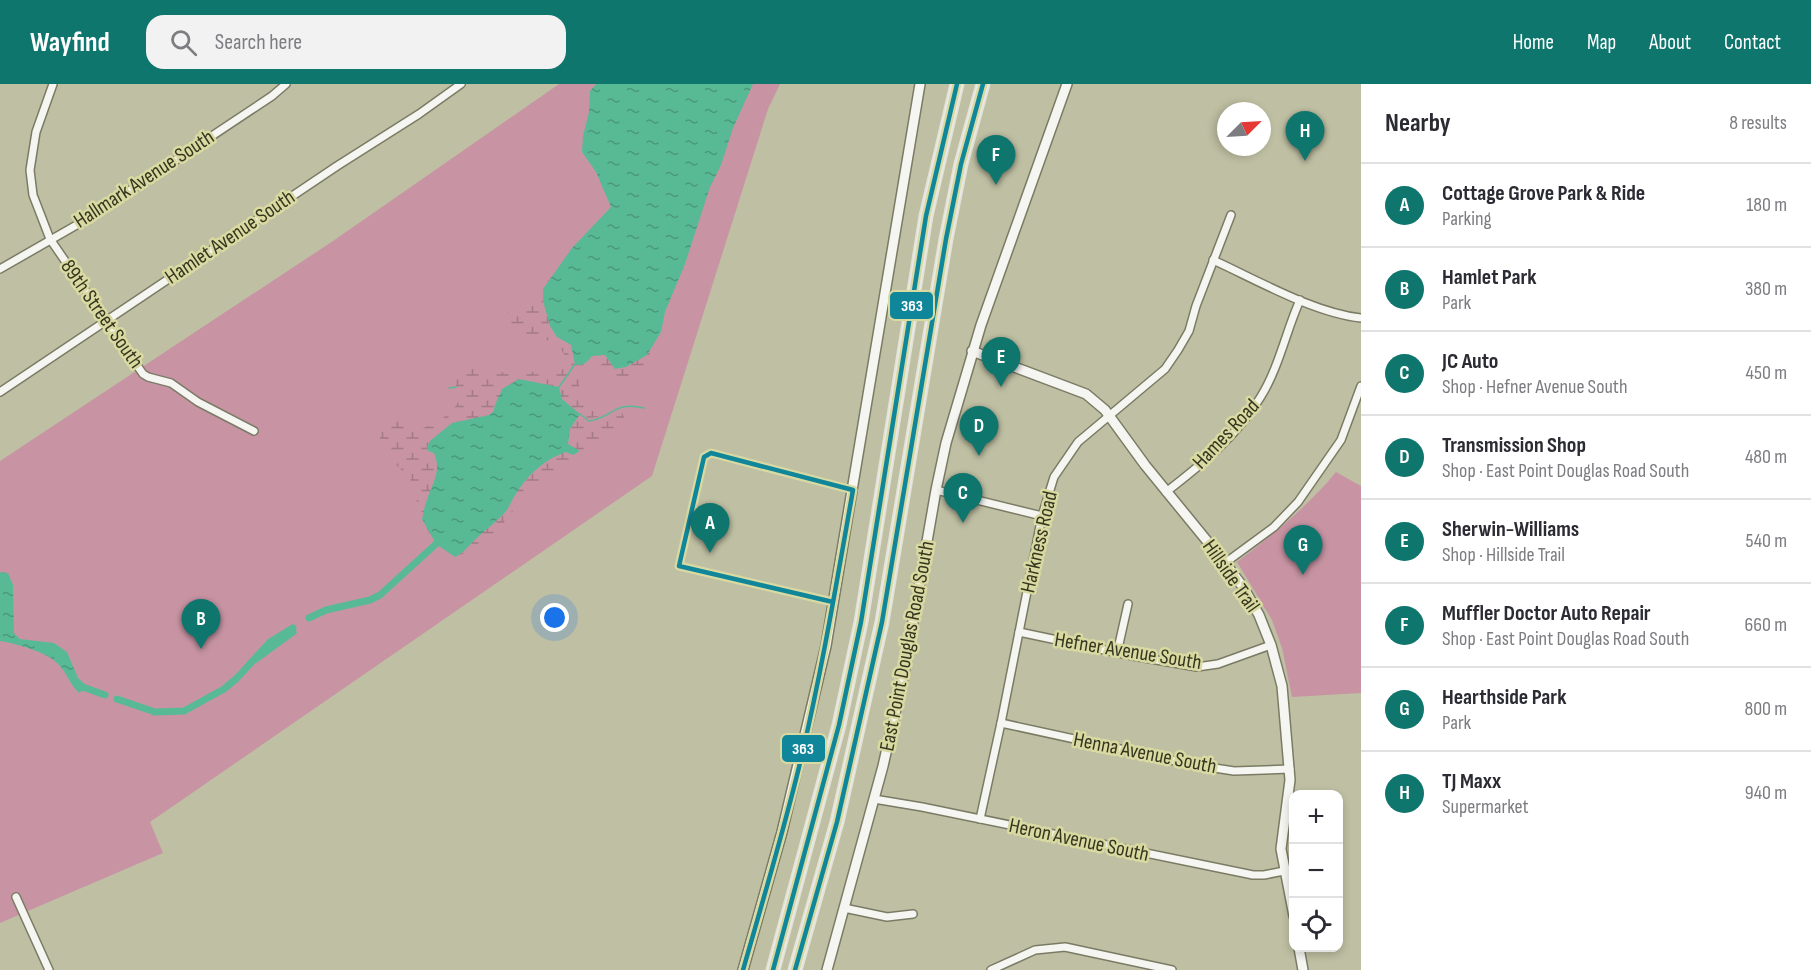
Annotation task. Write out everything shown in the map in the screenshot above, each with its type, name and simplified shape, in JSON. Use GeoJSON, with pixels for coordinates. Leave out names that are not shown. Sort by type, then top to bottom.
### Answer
{"type":"FeatureCollection","features":[{"type":"Feature","properties":{"kind":"highway"},"geometry":{"type":"LineString","coordinates":[[773,970],[839,725],[861,622],[926,216],[957,84]]}},
{"type":"Feature","properties":{"kind":"highway"},"geometry":{"type":"LineString","coordinates":[[795,970],[837,822],[882,622],[944,250],[961,164],[982,84]]}},
{"type":"Feature","properties":{"kind":"street","name":"89th Street South"},"geometry":{"type":"LineString","coordinates":[[53,84],[36,132],[30,170],[33,195],[50,239],[143,374],[171,383],[198,402],[254,431]]}},
{"type":"Feature","properties":{"kind":"street","name":"Hallmark Avenue South"},"geometry":{"type":"LineString","coordinates":[[0,269],[87,219],[164,169],[286,84]]}},
{"type":"Feature","properties":{"kind":"street","name":"Hamlet Avenue South"},"geometry":{"type":"LineString","coordinates":[[0,392],[461,84]]}},
{"type":"Feature","properties":{"kind":"street"},"geometry":{"type":"LineString","coordinates":[[743,970],[782,832],[826,646],[920,84]]}},
{"type":"Feature","properties":{"kind":"street","name":"East Point Douglas Road South"},"geometry":{"type":"LineString","coordinates":[[827,970],[874,799],[904,673],[946,442],[972,351],[1067,84]]}},
{"type":"Feature","properties":{"kind":"street","name":"Harkness Road"},"geometry":{"type":"LineString","coordinates":[[980,819],[1042,516],[1054,477],[1078,442],[1165,369],[1178,350],[1189,331],[1231,215]]}},
{"type":"Feature","properties":{"kind":"street"},"geometry":{"type":"LineString","coordinates":[[1213,260],[1300,300],[1347,317],[1361,318]]}},
{"type":"Feature","properties":{"kind":"street","name":"Hames Road"},"geometry":{"type":"LineString","coordinates":[[1166,492],[1199,466],[1225,441],[1261,398],[1300,300]]}},
{"type":"Feature","properties":{"kind":"street","name":"Hillside Trail"},"geometry":{"type":"LineString","coordinates":[[972,351],[1086,394],[1110,416],[1166,492],[1243,587],[1259,615],[1271,645],[1282,686],[1290,769],[1288,807],[1282,842],[1284,871],[1289,898]]}},
{"type":"Feature","properties":{"kind":"street"},"geometry":{"type":"LineString","coordinates":[[1225,563],[1274,527],[1298,502],[1341,440],[1361,386]]}},
{"type":"Feature","properties":{"kind":"street"},"geometry":{"type":"LineString","coordinates":[[936,489],[1042,516]]}},
{"type":"Feature","properties":{"kind":"street"},"geometry":{"type":"LineString","coordinates":[[1117,653],[1128,604]]}},
{"type":"Feature","properties":{"kind":"street","name":"Hefner Avenue South"},"geometry":{"type":"LineString","coordinates":[[1019,632],[1197,667],[1218,664],[1271,645]]}},
{"type":"Feature","properties":{"kind":"street","name":"Henna Avenue South"},"geometry":{"type":"LineString","coordinates":[[1001,723],[1189,764],[1234,771],[1290,769]]}},
{"type":"Feature","properties":{"kind":"street","name":"Heron Avenue South"},"geometry":{"type":"LineString","coordinates":[[874,799],[1253,875],[1284,871]]}},
{"type":"Feature","properties":{"kind":"street"},"geometry":{"type":"LineString","coordinates":[[16,897],[49,970]]}},
{"type":"Feature","properties":{"kind":"street"},"geometry":{"type":"LineString","coordinates":[[844,908],[887,917],[913,914]]}},
{"type":"Feature","properties":{"kind":"street"},"geometry":{"type":"LineString","coordinates":[[991,970],[1035,950],[1065,947],[1172,970]]}},
{"type":"Feature","properties":{"kind":"street"},"geometry":{"type":"LineString","coordinates":[[1300,952],[1303,970]]}},
{"type":"Feature","properties":{"kind":"green space"},"geometry":{"type":"Polygon","coordinates":[[[559,84],[780,84],[768,109],[652,476],[150,822],[163,853],[0,923],[0,461],[333,241],[559,84]]]}},
{"type":"Feature","properties":{"kind":"green space"},"geometry":{"type":"Polygon","coordinates":[[[753,84],[710,187],[685,264],[665,312],[661,332],[651,347],[644,367],[632,377],[612,382],[605,378],[597,367],[591,368],[580,381],[582,399],[598,417],[588,418],[576,412],[570,413],[589,423],[621,411],[627,423],[600,448],[539,481],[492,536],[477,548],[455,557],[439,546],[430,535],[422,519],[410,478],[395,464],[380,441],[380,433],[384,426],[407,418],[421,429],[445,416],[455,407],[461,396],[456,387],[456,378],[463,372],[465,366],[476,365],[509,374],[540,371],[550,376],[560,372],[567,360],[556,340],[527,337],[504,319],[507,313],[540,300],[547,281],[685,226],[753,84]]]}},
{"type":"Feature","properties":{"kind":"green space"},"geometry":{"type":"Polygon","coordinates":[[[1336,472],[1361,486],[1361,693],[1292,697],[1282,648],[1272,620],[1237,562],[1290,520],[1336,472]]]}},
{"type":"Feature","properties":{"kind":"water"},"geometry":{"type":"Polygon","coordinates":[[[596,84],[753,84],[710,187],[685,264],[665,312],[661,332],[647,355],[626,367],[615,369],[605,355],[592,356],[583,364],[575,364],[571,345],[557,337],[550,326],[543,301],[543,289],[572,248],[611,207],[596,172],[582,152],[590,91],[596,84]]]}},
{"type":"Feature","properties":{"kind":"water"},"geometry":{"type":"Polygon","coordinates":[[[519,379],[559,387],[562,399],[580,414],[570,429],[568,444],[580,451],[573,455],[566,452],[552,458],[534,472],[516,494],[507,510],[455,557],[436,544],[422,519],[437,472],[434,453],[428,451],[427,447],[430,441],[452,423],[489,415],[494,411],[502,389],[519,379]]]}},
{"type":"Feature","properties":{"kind":"water"},"geometry":{"type":"Polygon","coordinates":[[[0,572],[8,573],[13,585],[14,633],[20,639],[54,643],[67,652],[78,678],[88,687],[79,693],[60,666],[46,655],[0,641],[0,572]]]}},
{"type":"Feature","properties":{"kind":"waterway"},"geometry":{"type":"LineString","coordinates":[[559,387],[575,364]]}},
{"type":"Feature","properties":{"kind":"waterway"},"geometry":{"type":"LineString","coordinates":[[449,388],[456,387]]}},
{"type":"Feature","properties":{"kind":"waterway"},"geometry":{"type":"LineString","coordinates":[[580,414],[589,421],[619,408],[634,406],[644,408]]}},
{"type":"Feature","properties":{"kind":"waterway"},"geometry":{"type":"LineString","coordinates":[[309,618],[326,610],[370,600],[380,595],[436,544]]}},
{"type":"Feature","properties":{"kind":"waterway"},"geometry":{"type":"LineString","coordinates":[[117,699],[155,712],[184,711],[224,689],[270,642],[293,628]]}},
{"type":"Feature","properties":{"kind":"waterway"},"geometry":{"type":"LineString","coordinates":[[256,659],[293,632]]}},
{"type":"Feature","properties":{"kind":"waterway"},"geometry":{"type":"LineString","coordinates":[[80,686],[105,695]]}},
{"type":"Feature","properties":{"kind":"transit line","name":"363"},"geometry":{"type":"LineString","coordinates":[[773,970],[839,725],[861,622],[926,216],[957,84]]}},
{"type":"Feature","properties":{"kind":"transit line","name":"363"},"geometry":{"type":"LineString","coordinates":[[795,970],[837,822],[882,622],[946,239],[961,164],[983,84]]}},
{"type":"Feature","properties":{"kind":"transit line","name":"363"},"geometry":{"type":"LineString","coordinates":[[743,970],[809,726],[822,659],[835,591],[853,490],[711,453],[704,457],[679,566],[833,602]]}},
{"type":"Feature","properties":{"kind":"place","name":"TJ Maxx"},"geometry":{"type":"Point","coordinates":[1305,161]}},
{"type":"Feature","properties":{"kind":"place","name":"Muffler Doctor Auto Repair"},"geometry":{"type":"Point","coordinates":[996,185]}},
{"type":"Feature","properties":{"kind":"place","name":"Sherwin-Williams"},"geometry":{"type":"Point","coordinates":[1001,387]}},
{"type":"Feature","properties":{"kind":"place","name":"Transmission Shop"},"geometry":{"type":"Point","coordinates":[979,456]}},
{"type":"Feature","properties":{"kind":"place","name":"JC Auto"},"geometry":{"type":"Point","coordinates":[963,523]}},
{"type":"Feature","properties":{"kind":"place","name":"Cottage Grove Park & Ride"},"geometry":{"type":"Point","coordinates":[710,553]}},
{"type":"Feature","properties":{"kind":"place","name":"Hearthside Park"},"geometry":{"type":"Point","coordinates":[1303,575]}},
{"type":"Feature","properties":{"kind":"place","name":"Hamlet Park"},"geometry":{"type":"Point","coordinates":[201,649]}}]}
